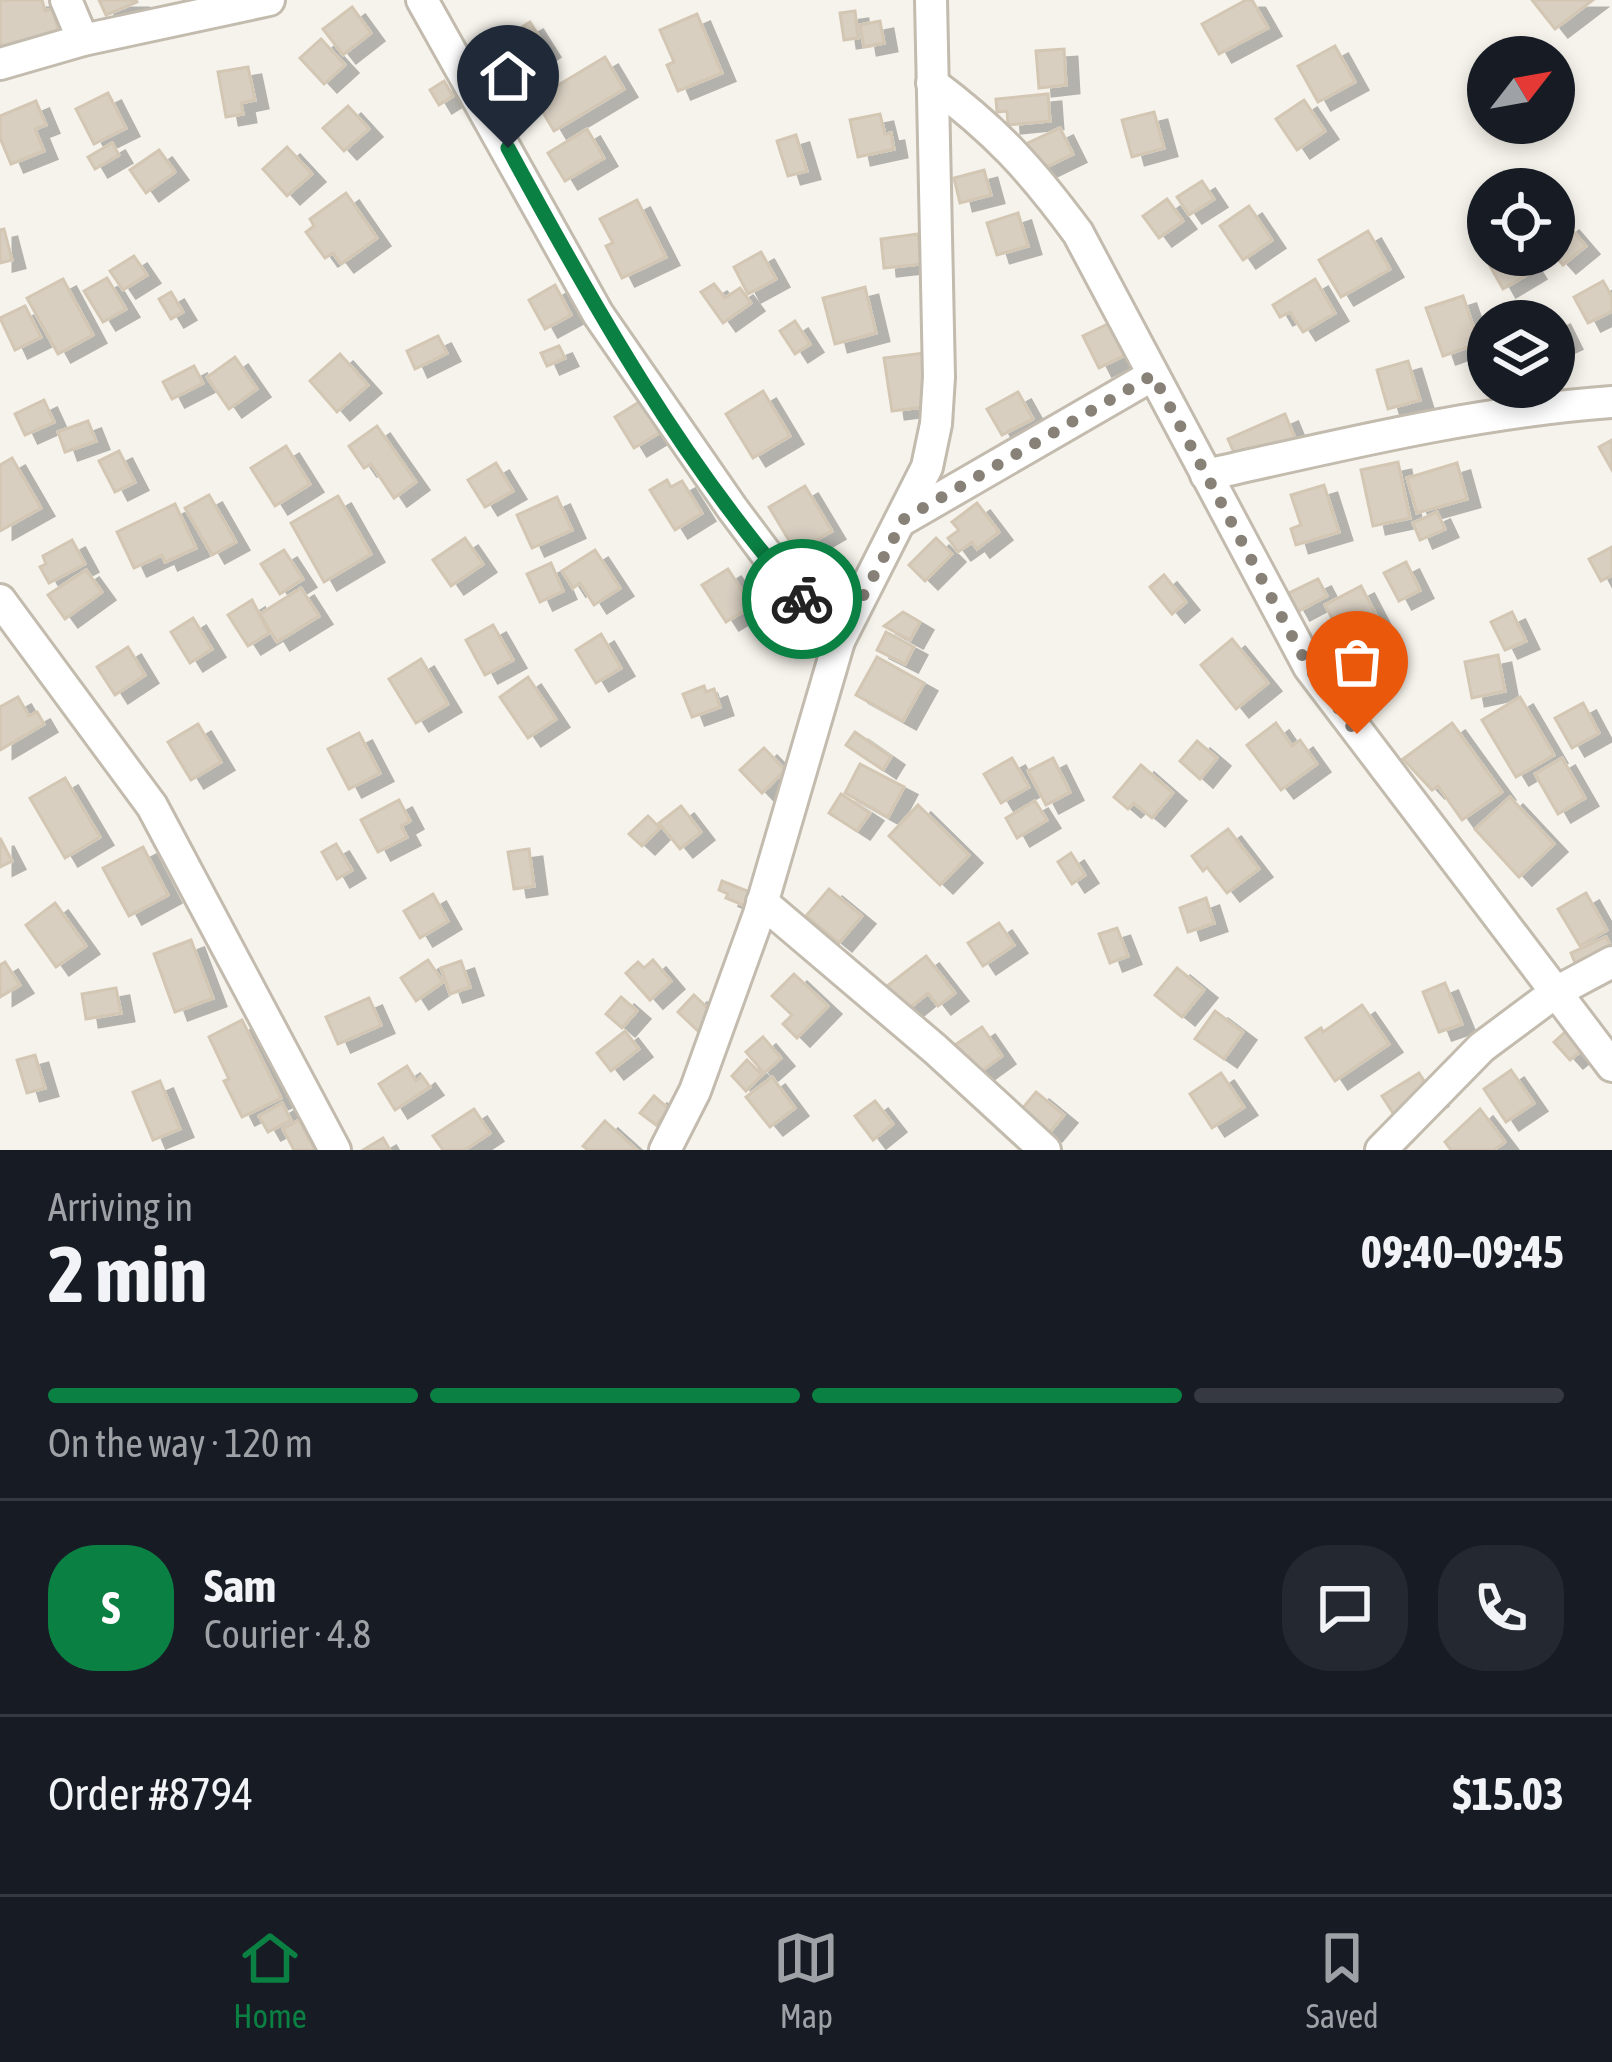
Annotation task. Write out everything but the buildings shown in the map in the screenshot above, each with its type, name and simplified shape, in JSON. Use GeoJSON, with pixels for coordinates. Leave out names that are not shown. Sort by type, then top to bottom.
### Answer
{"type":"FeatureCollection","features":[{"type":"Feature","properties":{"kind":"street"},"geometry":{"type":"LineString","coordinates":[[66,0],[83,40]]}},
{"type":"Feature","properties":{"kind":"street"},"geometry":{"type":"LineString","coordinates":[[0,64],[83,40],[269,0]]}},
{"type":"Feature","properties":{"kind":"street"},"geometry":{"type":"LineString","coordinates":[[422,0],[598,314],[784,579],[839,641]]}},
{"type":"Feature","properties":{"kind":"street"},"geometry":{"type":"LineString","coordinates":[[665,1150],[695,1090],[763,902],[839,641],[927,467],[938,401],[932,0]]}},
{"type":"Feature","properties":{"kind":"street"},"geometry":{"type":"LineString","coordinates":[[932,83],[989,126],[1035,175],[1087,249],[1309,668],[1612,1066]]}},
{"type":"Feature","properties":{"kind":"street"},"geometry":{"type":"LineString","coordinates":[[904,519],[1153,375]]}},
{"type":"Feature","properties":{"kind":"street"},"geometry":{"type":"LineString","coordinates":[[1205,475],[1459,419],[1534,407],[1612,402]]}},
{"type":"Feature","properties":{"kind":"street"},"geometry":{"type":"LineString","coordinates":[[0,600],[152,806],[335,1150]]}},
{"type":"Feature","properties":{"kind":"street"},"geometry":{"type":"LineString","coordinates":[[763,902],[935,1048],[1045,1150]]}},
{"type":"Feature","properties":{"kind":"street"},"geometry":{"type":"LineString","coordinates":[[1381,1150],[1482,1047],[1556,992],[1612,962]]}},
{"type":"Feature","properties":{"kind":"way so far"},"geometry":{"type":"LineString","coordinates":[[802,599],[839,641],[904,519],[1153,375],[1309,668],[1357,734]]}},
{"type":"Feature","properties":{"kind":"route"},"geometry":{"type":"LineString","coordinates":[[508,148],[598,314],[732,508],[802,599]]}}]}
